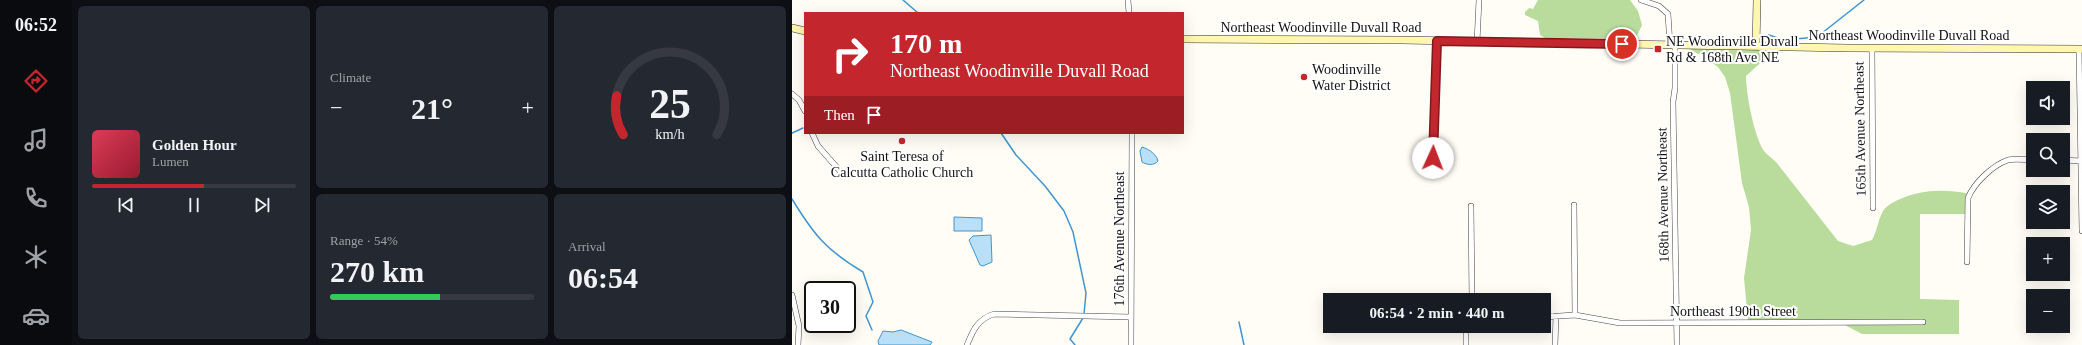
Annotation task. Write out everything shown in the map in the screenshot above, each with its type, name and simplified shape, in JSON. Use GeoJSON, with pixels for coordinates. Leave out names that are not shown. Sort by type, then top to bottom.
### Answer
{"type":"FeatureCollection","features":[{"type":"Feature","properties":{"kind":"main road"},"geometry":{"type":"LineString","coordinates":[[1756,46],[1758,0]]}},
{"type":"Feature","properties":{"kind":"main road"},"geometry":{"type":"LineString","coordinates":[[792,28],[804,31]]}},
{"type":"Feature","properties":{"kind":"main road","name":"Northeast Woodinville Duvall Road"},"geometry":{"type":"LineString","coordinates":[[1184,39],[1437,41],[1872,49],[2080,49]]}},
{"type":"Feature","properties":{"kind":"street"},"geometry":{"type":"LineString","coordinates":[[1128,0],[1129,12]]}},
{"type":"Feature","properties":{"kind":"street"},"geometry":{"type":"LineString","coordinates":[[1477,42],[1479,0]]}},
{"type":"Feature","properties":{"kind":"street","name":"168th Avenue Northeast"},"geometry":{"type":"LineString","coordinates":[[1641,0],[1660,6],[1668,14],[1672,45],[1676,88],[1673,102],[1677,345]]}},
{"type":"Feature","properties":{"kind":"street"},"geometry":{"type":"LineString","coordinates":[[1433,158],[1437,41]]}},
{"type":"Feature","properties":{"kind":"street","name":"165th Avenue Northeast"},"geometry":{"type":"LineString","coordinates":[[1872,49],[1873,208]]}},
{"type":"Feature","properties":{"kind":"street"},"geometry":{"type":"LineString","coordinates":[[2080,49],[2082,231]]}},
{"type":"Feature","properties":{"kind":"street"},"geometry":{"type":"LineString","coordinates":[[792,94],[799,100],[804,110]]}},
{"type":"Feature","properties":{"kind":"street"},"geometry":{"type":"LineString","coordinates":[[812,134],[818,146],[840,171]]}},
{"type":"Feature","properties":{"kind":"street","name":"176th Avenue Northeast"},"geometry":{"type":"LineString","coordinates":[[1131,345],[1132,134]]}},
{"type":"Feature","properties":{"kind":"street"},"geometry":{"type":"LineString","coordinates":[[1967,262],[1968,198],[1972,189],[1981,178],[2008,160],[2026,160]]}},
{"type":"Feature","properties":{"kind":"street"},"geometry":{"type":"LineString","coordinates":[[2070,160],[2081,160]]}},
{"type":"Feature","properties":{"kind":"street"},"geometry":{"type":"LineString","coordinates":[[1574,204],[1575,315]]}},
{"type":"Feature","properties":{"kind":"street"},"geometry":{"type":"LineString","coordinates":[[1471,206],[1472,293]]}},
{"type":"Feature","properties":{"kind":"street"},"geometry":{"type":"LineString","coordinates":[[792,296],[799,326],[798,345]]}},
{"type":"Feature","properties":{"kind":"street"},"geometry":{"type":"LineString","coordinates":[[967,345],[978,322],[984,317],[994,314],[1012,316],[1087,315],[1131,317]]}},
{"type":"Feature","properties":{"kind":"street","name":"Northeast 190th Street"},"geometry":{"type":"LineString","coordinates":[[1551,316],[1575,315],[1620,323],[1923,322]]}},
{"type":"Feature","properties":{"kind":"street"},"geometry":{"type":"LineString","coordinates":[[1556,316],[1556,345]]}},
{"type":"Feature","properties":{"kind":"street"},"geometry":{"type":"LineString","coordinates":[[1466,333],[1466,345]]}},
{"type":"Feature","properties":{"kind":"green space"},"geometry":{"type":"Polygon","coordinates":[[[1538,0],[1630,0],[1638,11],[1642,25],[1636,38],[1545,38],[1540,35],[1538,21],[1525,15],[1525,12],[1529,8],[1533,9],[1538,0]]]}},
{"type":"Feature","properties":{"kind":"green space"},"geometry":{"type":"Polygon","coordinates":[[[1689,49],[1761,49],[1768,56],[1746,76],[1749,104],[1760,144],[1764,151],[1776,162],[1838,241],[1853,246],[1872,240],[1881,214],[1892,203],[1907,196],[1933,191],[1951,191],[1970,194],[1968,214],[1920,214],[1920,299],[1959,300],[1959,334],[1862,334],[1841,323],[1748,321],[1744,278],[1751,230],[1749,207],[1742,183],[1730,93],[1725,77],[1718,67],[1689,49]]]}},
{"type":"Feature","properties":{"kind":"water"},"geometry":{"type":"Polygon","coordinates":[[[1142,147],[1152,152],[1156,157],[1158,161],[1155,164],[1146,164],[1142,162],[1140,151],[1142,147]]]}},
{"type":"Feature","properties":{"kind":"water"},"geometry":{"type":"Polygon","coordinates":[[[954,217],[982,218],[982,231],[954,231],[954,217]]]}},
{"type":"Feature","properties":{"kind":"water"},"geometry":{"type":"Polygon","coordinates":[[[991,235],[992,262],[983,266],[980,265],[969,240],[973,236],[991,235]]]}},
{"type":"Feature","properties":{"kind":"water"},"geometry":{"type":"Polygon","coordinates":[[[901,330],[932,342],[930,345],[879,345],[878,341],[883,331],[893,332],[901,330]]]}},
{"type":"Feature","properties":{"kind":"waterway"},"geometry":{"type":"LineString","coordinates":[[903,0],[917,12]]}},
{"type":"Feature","properties":{"kind":"waterway"},"geometry":{"type":"LineString","coordinates":[[1763,37],[1769,35],[1784,40],[1817,37],[1864,0]]}},
{"type":"Feature","properties":{"kind":"waterway"},"geometry":{"type":"LineString","coordinates":[[792,133],[803,128]]}},
{"type":"Feature","properties":{"kind":"waterway"},"geometry":{"type":"LineString","coordinates":[[1002,134],[1016,155],[1045,186],[1064,211],[1073,232],[1086,293],[1084,314]]}},
{"type":"Feature","properties":{"kind":"waterway"},"geometry":{"type":"LineString","coordinates":[[792,199],[814,232],[822,241],[839,256],[863,272],[873,302],[866,316],[872,330]]}},
{"type":"Feature","properties":{"kind":"waterway"},"geometry":{"type":"LineString","coordinates":[[1075,345],[1070,339],[1083,318]]}},
{"type":"Feature","properties":{"kind":"waterway"},"geometry":{"type":"LineString","coordinates":[[1239,322],[1244,345]]}},
{"type":"Feature","properties":{"kind":"place","name":"NE Woodinville Duvall Rd & 168th Ave NE"},"geometry":{"type":"Point","coordinates":[1658,49]}},
{"type":"Feature","properties":{"kind":"place","name":"Woodinville Water District"},"geometry":{"type":"Point","coordinates":[1304,77]}},
{"type":"Feature","properties":{"kind":"place","name":"Saint Teresa of Calcutta Catholic Church"},"geometry":{"type":"Point","coordinates":[902,141]}},
{"type":"Feature","properties":{"kind":"route"},"geometry":{"type":"LineString","coordinates":[[1433,158],[1437,41],[1622,44]]}}]}
